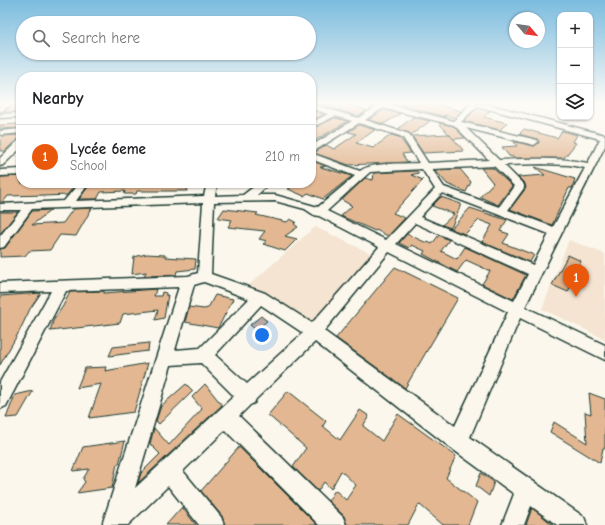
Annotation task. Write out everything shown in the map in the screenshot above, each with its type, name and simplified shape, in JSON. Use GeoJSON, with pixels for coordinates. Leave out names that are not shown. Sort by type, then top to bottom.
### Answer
{"type":"FeatureCollection","features":[{"type":"Feature","properties":{"kind":"street"},"geometry":{"type":"LineString","coordinates":[[316,147],[347,128]]}},
{"type":"Feature","properties":{"kind":"street"},"geometry":{"type":"LineString","coordinates":[[387,128],[400,132],[406,136],[440,189],[555,232]]}},
{"type":"Feature","properties":{"kind":"street"},"geometry":{"type":"LineString","coordinates":[[462,128],[519,185],[519,188],[501,212]]}},
{"type":"Feature","properties":{"kind":"street"},"geometry":{"type":"LineString","coordinates":[[479,128],[534,142]]}},
{"type":"Feature","properties":{"kind":"street"},"geometry":{"type":"LineString","coordinates":[[458,441],[517,309],[555,232],[605,138],[569,128]]}},
{"type":"Feature","properties":{"kind":"street"},"geometry":{"type":"LineString","coordinates":[[0,133],[16,131]]}},
{"type":"Feature","properties":{"kind":"street"},"geometry":{"type":"LineString","coordinates":[[0,163],[16,148]]}},
{"type":"Feature","properties":{"kind":"street"},"geometry":{"type":"LineString","coordinates":[[0,154],[16,153]]}},
{"type":"Feature","properties":{"kind":"street"},"geometry":{"type":"LineString","coordinates":[[316,158],[362,175]]}},
{"type":"Feature","properties":{"kind":"street"},"geometry":{"type":"LineString","coordinates":[[318,213],[368,170],[378,168],[496,163],[569,162],[590,166]]}},
{"type":"Feature","properties":{"kind":"street"},"geometry":{"type":"LineString","coordinates":[[0,173],[16,172]]}},
{"type":"Feature","properties":{"kind":"street"},"geometry":{"type":"LineString","coordinates":[[68,204],[80,188]]}},
{"type":"Feature","properties":{"kind":"street"},"geometry":{"type":"LineString","coordinates":[[113,524],[164,358],[196,279],[211,188]]}},
{"type":"Feature","properties":{"kind":"street"},"geometry":{"type":"LineString","coordinates":[[246,198],[258,188]]}},
{"type":"Feature","properties":{"kind":"street"},"geometry":{"type":"LineString","coordinates":[[263,188],[263,190],[275,198]]}},
{"type":"Feature","properties":{"kind":"street"},"geometry":{"type":"LineString","coordinates":[[113,524],[248,397],[314,332],[387,246],[440,189]]}},
{"type":"Feature","properties":{"kind":"street"},"geometry":{"type":"LineString","coordinates":[[0,207],[209,198],[275,198],[309,207],[318,213],[605,353]]}},
{"type":"Feature","properties":{"kind":"street"},"geometry":{"type":"LineString","coordinates":[[0,244],[29,206]]}},
{"type":"Feature","properties":{"kind":"street"},"geometry":{"type":"LineString","coordinates":[[414,218],[536,272]]}},
{"type":"Feature","properties":{"kind":"street"},"geometry":{"type":"LineString","coordinates":[[0,288],[61,287],[196,279],[260,296],[314,332],[458,441],[576,525]]}},
{"type":"Feature","properties":{"kind":"street"},"geometry":{"type":"LineString","coordinates":[[2,393],[61,287]]}},
{"type":"Feature","properties":{"kind":"street"},"geometry":{"type":"LineString","coordinates":[[164,358],[204,355],[260,296]]}},
{"type":"Feature","properties":{"kind":"street"},"geometry":{"type":"LineString","coordinates":[[204,355],[248,397]]}},
{"type":"Feature","properties":{"kind":"street"},"geometry":{"type":"LineString","coordinates":[[226,418],[335,525]]}},
{"type":"Feature","properties":{"kind":"street"},"geometry":{"type":"LineString","coordinates":[[169,472],[213,525]]}},
{"type":"Feature","properties":{"kind":"street"},"geometry":{"type":"LineString","coordinates":[[513,525],[527,489]]}},
{"type":"Feature","properties":{"kind":"shaded area"},"geometry":{"type":"Polygon","coordinates":[[[315,227],[376,256],[314,328],[248,286],[315,227]]]}},
{"type":"Feature","properties":{"kind":"shaded area"},"geometry":{"type":"Polygon","coordinates":[[[569,240],[605,254],[605,339],[542,309],[569,240]]]}},
{"type":"Feature","properties":{"kind":"building"},"geometry":{"type":"Polygon","coordinates":[[[316,128],[335,128],[316,140],[316,128]]]}},
{"type":"Feature","properties":{"kind":"building"},"geometry":{"type":"Polygon","coordinates":[[[354,128],[375,130],[356,143],[373,148],[391,135],[399,137],[411,153],[402,154],[407,162],[349,165],[316,154],[316,152],[326,145],[334,149],[356,134],[348,132],[354,128]]]}},
{"type":"Feature","properties":{"kind":"building"},"geometry":{"type":"Polygon","coordinates":[[[399,128],[420,128],[411,135],[399,128]]]}},
{"type":"Feature","properties":{"kind":"building"},"geometry":{"type":"Polygon","coordinates":[[[444,128],[456,128],[465,138],[453,139],[444,128]]]}},
{"type":"Feature","properties":{"kind":"building"},"geometry":{"type":"Polygon","coordinates":[[[524,129],[557,138],[562,131],[577,135],[573,142],[576,143],[564,158],[516,158],[509,156],[502,147],[517,146],[514,142],[534,146],[539,142],[537,139],[519,134],[524,129]]]}},
{"type":"Feature","properties":{"kind":"building"},"geometry":{"type":"Polygon","coordinates":[[[449,134],[464,151],[423,153],[412,136],[449,134]]]}},
{"type":"Feature","properties":{"kind":"building"},"geometry":{"type":"Polygon","coordinates":[[[16,135],[16,140],[5,151],[0,151],[0,139],[3,136],[16,135]]]}},
{"type":"Feature","properties":{"kind":"building"},"geometry":{"type":"Polygon","coordinates":[[[316,162],[326,166],[320,167],[352,176],[323,199],[308,193],[304,196],[288,189],[316,188],[316,162]]]}},
{"type":"Feature","properties":{"kind":"building"},"geometry":{"type":"Polygon","coordinates":[[[535,167],[575,179],[572,188],[569,188],[552,225],[510,209],[526,188],[525,184],[518,177],[545,175],[535,167]]]}},
{"type":"Feature","properties":{"kind":"building"},"geometry":{"type":"Polygon","coordinates":[[[481,168],[493,168],[512,186],[498,205],[480,197],[493,183],[481,168]]]}},
{"type":"Feature","properties":{"kind":"building"},"geometry":{"type":"Polygon","coordinates":[[[460,169],[471,182],[466,192],[447,184],[435,170],[460,169]]]}},
{"type":"Feature","properties":{"kind":"building"},"geometry":{"type":"Polygon","coordinates":[[[416,171],[419,173],[411,175],[423,180],[393,213],[405,218],[388,236],[341,216],[352,206],[342,200],[365,178],[373,180],[374,173],[416,171]]]}},
{"type":"Feature","properties":{"kind":"building"},"geometry":{"type":"Polygon","coordinates":[[[16,176],[16,188],[73,188],[67,195],[8,196],[3,202],[0,202],[0,177],[16,176]]]}},
{"type":"Feature","properties":{"kind":"building"},"geometry":{"type":"Polygon","coordinates":[[[87,188],[187,188],[187,191],[137,191],[136,194],[124,194],[125,191],[101,192],[97,199],[79,199],[87,188]]]}},
{"type":"Feature","properties":{"kind":"building"},"geometry":{"type":"Polygon","coordinates":[[[441,197],[461,204],[451,228],[442,225],[454,214],[432,206],[441,197]]]}},
{"type":"Feature","properties":{"kind":"building"},"geometry":{"type":"Polygon","coordinates":[[[92,208],[76,236],[60,235],[50,250],[29,251],[25,256],[0,257],[0,249],[5,248],[32,211],[51,210],[32,225],[63,223],[73,209],[92,208]]]}},
{"type":"Feature","properties":{"kind":"building"},"geometry":{"type":"Polygon","coordinates":[[[470,208],[507,220],[500,231],[509,234],[503,243],[534,255],[530,262],[482,242],[492,225],[479,220],[465,234],[451,229],[470,208]]]}},
{"type":"Feature","properties":{"kind":"building"},"geometry":{"type":"Polygon","coordinates":[[[224,209],[258,213],[256,215],[287,222],[290,219],[296,222],[294,224],[298,227],[285,236],[297,239],[285,251],[263,244],[267,241],[259,239],[265,231],[228,227],[232,220],[218,218],[224,209]]]}},
{"type":"Feature","properties":{"kind":"building"},"geometry":{"type":"Polygon","coordinates":[[[0,212],[18,212],[0,234],[0,212]]]}},
{"type":"Feature","properties":{"kind":"building"},"geometry":{"type":"Polygon","coordinates":[[[407,234],[432,244],[439,235],[449,240],[441,251],[457,259],[465,247],[526,275],[513,299],[482,284],[490,271],[466,260],[457,272],[423,254],[425,251],[412,245],[409,248],[399,243],[407,234]]]}},
{"type":"Feature","properties":{"kind":"building"},"geometry":{"type":"Polygon","coordinates":[[[146,254],[196,259],[195,269],[177,271],[176,275],[144,276],[146,272],[132,274],[134,257],[146,254]]]}},
{"type":"Feature","properties":{"kind":"building"},"geometry":{"type":"Polygon","coordinates":[[[568,255],[581,261],[568,292],[552,285],[568,255]]]}},
{"type":"Feature","properties":{"kind":"building"},"geometry":{"type":"Polygon","coordinates":[[[395,267],[458,298],[405,388],[336,338],[395,267]]]}},
{"type":"Feature","properties":{"kind":"building"},"geometry":{"type":"Polygon","coordinates":[[[156,289],[154,296],[161,296],[162,292],[166,293],[166,296],[168,295],[164,318],[155,320],[158,310],[123,314],[120,323],[50,331],[53,321],[70,292],[104,291],[104,293],[156,289]]]}},
{"type":"Feature","properties":{"kind":"building"},"geometry":{"type":"Polygon","coordinates":[[[41,293],[30,309],[0,365],[0,296],[41,293]]]}},
{"type":"Feature","properties":{"kind":"building"},"geometry":{"type":"Polygon","coordinates":[[[215,295],[233,299],[218,328],[185,322],[189,307],[204,309],[208,308],[215,295]]]}},
{"type":"Feature","properties":{"kind":"building"},"geometry":{"type":"Polygon","coordinates":[[[261,316],[267,321],[256,330],[250,325],[261,316]]]}},
{"type":"Feature","properties":{"kind":"building"},"geometry":{"type":"Polygon","coordinates":[[[149,343],[148,351],[109,356],[113,347],[149,343]]]}},
{"type":"Feature","properties":{"kind":"building"},"geometry":{"type":"Polygon","coordinates":[[[148,363],[134,412],[89,418],[101,384],[77,388],[85,368],[106,367],[105,371],[148,363]]]}},
{"type":"Feature","properties":{"kind":"building"},"geometry":{"type":"Polygon","coordinates":[[[186,384],[193,391],[159,424],[156,421],[161,406],[186,384]]]}},
{"type":"Feature","properties":{"kind":"building"},"geometry":{"type":"Polygon","coordinates":[[[205,384],[222,405],[138,483],[141,473],[160,454],[150,444],[154,428],[169,445],[202,409],[192,397],[205,384]]]}},
{"type":"Feature","properties":{"kind":"building"},"geometry":{"type":"Polygon","coordinates":[[[33,391],[18,417],[6,418],[15,395],[33,391]]]}},
{"type":"Feature","properties":{"kind":"building"},"geometry":{"type":"Polygon","coordinates":[[[288,391],[326,421],[323,426],[340,440],[360,410],[369,416],[363,426],[382,441],[398,414],[456,456],[446,478],[477,502],[468,525],[443,525],[419,504],[408,525],[347,525],[344,516],[328,501],[335,490],[346,500],[356,485],[341,471],[331,489],[324,482],[318,491],[293,467],[306,448],[268,415],[288,391]]]}},
{"type":"Feature","properties":{"kind":"building"},"geometry":{"type":"Polygon","coordinates":[[[589,393],[605,399],[605,449],[603,448],[600,463],[550,432],[554,422],[587,443],[585,412],[591,414],[589,393]]]}},
{"type":"Feature","properties":{"kind":"building"},"geometry":{"type":"Polygon","coordinates":[[[125,441],[119,464],[117,464],[112,488],[77,493],[85,482],[83,479],[89,469],[73,471],[83,447],[125,441]]]}},
{"type":"Feature","properties":{"kind":"building"},"geometry":{"type":"Polygon","coordinates":[[[239,447],[317,525],[225,525],[222,516],[201,491],[239,447]]]}},
{"type":"Feature","properties":{"kind":"building"},"geometry":{"type":"Polygon","coordinates":[[[481,473],[494,482],[489,496],[476,486],[481,473]]]}},
{"type":"Feature","properties":{"kind":"building"},"geometry":{"type":"Polygon","coordinates":[[[182,507],[196,525],[166,525],[182,507]]]}},
{"type":"Feature","properties":{"kind":"building"},"geometry":{"type":"Polygon","coordinates":[[[532,508],[541,515],[553,525],[526,525],[532,508]]]}},
{"type":"Feature","properties":{"kind":"place","name":"Lycée 6eme"},"geometry":{"type":"Point","coordinates":[576,297]}}]}
